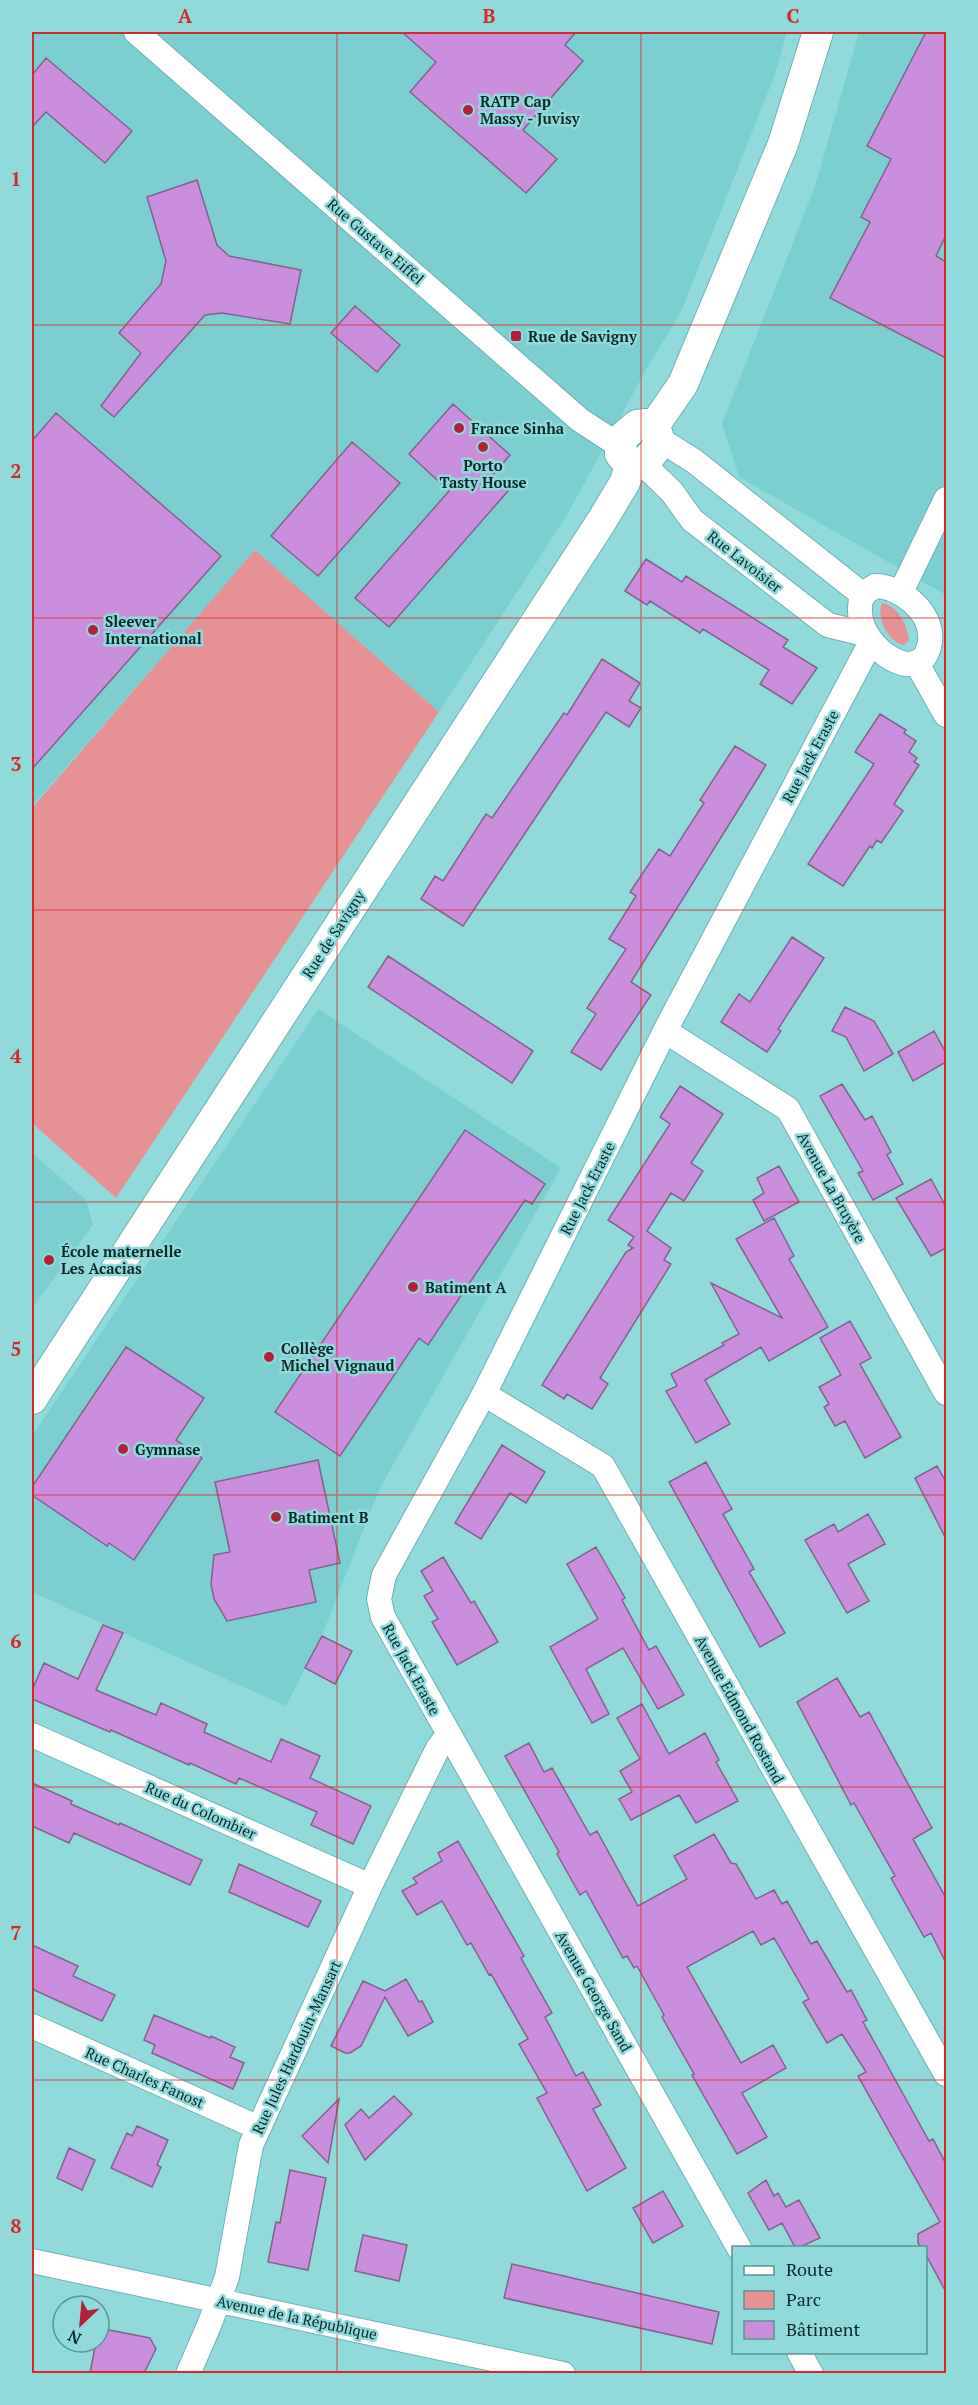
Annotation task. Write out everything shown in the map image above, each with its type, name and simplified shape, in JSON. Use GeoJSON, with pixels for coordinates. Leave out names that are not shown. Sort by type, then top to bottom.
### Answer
{"type":"FeatureCollection","features":[{"type":"Feature","properties":{"kind":"street","name":"Rue Gustave Eiffel"},"geometry":{"type":"LineString","coordinates":[[136,32],[580,420],[631,459]]}},
{"type":"Feature","properties":{"kind":"street"},"geometry":{"type":"LineString","coordinates":[[818,32],[783,144],[683,384],[657,432],[863,596]]}},
{"type":"Feature","properties":{"kind":"street","name":"Rue de Savigny"},"geometry":{"type":"LineString","coordinates":[[32,1399],[602,522],[625,482],[631,459],[623,437],[636,425],[646,424],[657,432]]}},
{"type":"Feature","properties":{"kind":"street","name":"Rue Lavoisier"},"geometry":{"type":"LineString","coordinates":[[631,459],[672,492],[692,520],[818,618],[828,625],[868,638]]}},
{"type":"Feature","properties":{"kind":"street"},"geometry":{"type":"LineString","coordinates":[[901,592],[946,499]]}},
{"type":"Feature","properties":{"kind":"street"},"geometry":{"type":"LineString","coordinates":[[930,652],[912,664],[893,661],[868,638],[860,620],[863,596],[875,586],[883,586],[901,592],[917,607],[925,619],[930,637],[930,652],[946,715]]}},
{"type":"Feature","properties":{"kind":"street","name":"Rue Jack Eraste"},"geometry":{"type":"LineString","coordinates":[[448,1735],[383,1617],[379,1599],[384,1575],[484,1394],[665,1031],[868,638]]}},
{"type":"Feature","properties":{"kind":"street","name":"Avenue La Bruyère"},"geometry":{"type":"LineString","coordinates":[[665,1031],[788,1109],[946,1394]]}},
{"type":"Feature","properties":{"kind":"street","name":"Avenue Edmond Rostand"},"geometry":{"type":"LineString","coordinates":[[484,1394],[603,1466],[946,2074]]}},
{"type":"Feature","properties":{"kind":"street","name":"Rue du Colombier"},"geometry":{"type":"LineString","coordinates":[[32,1735],[370,1886]]}},
{"type":"Feature","properties":{"kind":"street","name":"Rue Jules Hardouin-Mansart"},"geometry":{"type":"LineString","coordinates":[[188,2373],[227,2277],[247,2161],[259,2128],[370,1886],[438,1748],[448,1735]]}},
{"type":"Feature","properties":{"kind":"street","name":"Avenue George Sand"},"geometry":{"type":"LineString","coordinates":[[448,1735],[738,2246]]}},
{"type":"Feature","properties":{"kind":"street","name":"Rue Charles Fanost"},"geometry":{"type":"LineString","coordinates":[[32,2026],[259,2128]]}},
{"type":"Feature","properties":{"kind":"street","name":"Avenue de la République"},"geometry":{"type":"LineString","coordinates":[[32,2261],[563,2373]]}},
{"type":"Feature","properties":{"kind":"street"},"geometry":{"type":"LineString","coordinates":[[800,2354],[811,2373]]}},
{"type":"Feature","properties":{"kind":"shaded area"},"geometry":{"type":"Polygon","coordinates":[[[32,32],[787,32],[775,74],[681,312],[647,368],[566,517],[439,712],[255,551],[32,806],[32,32]]]}},
{"type":"Feature","properties":{"kind":"shaded area"},"geometry":{"type":"Polygon","coordinates":[[[859,32],[946,32],[946,595],[739,477],[722,424],[815,186],[859,32]]]}},
{"type":"Feature","properties":{"kind":"shaded area","name":"Collège Michel Vignaud"},"geometry":{"type":"Polygon","coordinates":[[[318,1009],[561,1168],[380,1488],[323,1633],[286,1706],[32,1592],[32,1436],[318,1009]]]}},
{"type":"Feature","properties":{"kind":"shaded area","name":"École maternelle Les Acacias"},"geometry":{"type":"Polygon","coordinates":[[[32,1153],[86,1200],[93,1225],[32,1309],[32,1153]]]}},
{"type":"Feature","properties":{"kind":"green space"},"geometry":{"type":"Polygon","coordinates":[[[255,550],[439,712],[116,1198],[32,1123],[32,808],[255,550]]]}},
{"type":"Feature","properties":{"kind":"green space"},"geometry":{"type":"Polygon","coordinates":[[[882,603],[893,608],[904,622],[909,640],[904,645],[888,634],[882,622],[882,603]]]}},
{"type":"Feature","properties":{"kind":"building"},"geometry":{"type":"Polygon","coordinates":[[[402,32],[576,32],[565,45],[583,61],[523,130],[557,159],[526,193],[410,92],[436,62],[402,32]]]}},
{"type":"Feature","properties":{"kind":"building"},"geometry":{"type":"Polygon","coordinates":[[[926,32],[946,32],[946,235],[936,256],[946,262],[946,358],[830,298],[870,222],[861,217],[891,159],[867,146],[926,32]]]}},
{"type":"Feature","properties":{"kind":"building"},"geometry":{"type":"Polygon","coordinates":[[[46,58],[132,131],[105,163],[46,112],[32,127],[32,75],[46,58]]]}},
{"type":"Feature","properties":{"kind":"building"},"geometry":{"type":"Polygon","coordinates":[[[197,180],[217,245],[229,256],[301,270],[290,324],[222,313],[205,315],[114,417],[101,406],[141,353],[119,333],[161,284],[166,261],[147,197],[197,180]]]}},
{"type":"Feature","properties":{"kind":"building"},"geometry":{"type":"Polygon","coordinates":[[[355,306],[400,345],[377,372],[331,333],[355,306]]]}},
{"type":"Feature","properties":{"kind":"building"},"geometry":{"type":"Polygon","coordinates":[[[453,404],[510,455],[492,476],[508,491],[389,627],[355,598],[449,491],[409,454],[453,404]]]}},
{"type":"Feature","properties":{"kind":"building","name":"Sleever International"},"geometry":{"type":"Polygon","coordinates":[[[56,413],[221,556],[32,769],[32,441],[56,413]]]}},
{"type":"Feature","properties":{"kind":"building"},"geometry":{"type":"Polygon","coordinates":[[[352,442],[400,483],[318,576],[271,536],[352,442]]]}},
{"type":"Feature","properties":{"kind":"building"},"geometry":{"type":"Polygon","coordinates":[[[646,559],[682,582],[686,576],[788,640],[783,647],[817,668],[792,704],[760,684],[769,670],[703,629],[700,633],[650,601],[647,605],[625,591],[646,559]]]}},
{"type":"Feature","properties":{"kind":"building"},"geometry":{"type":"Polygon","coordinates":[[[602,659],[640,683],[629,701],[641,708],[629,727],[606,712],[463,926],[421,899],[435,876],[443,881],[486,814],[492,818],[564,713],[567,715],[602,659]]]}},
{"type":"Feature","properties":{"kind":"building"},"geometry":{"type":"Polygon","coordinates":[[[880,714],[906,730],[904,733],[916,741],[909,752],[917,758],[914,762],[919,765],[894,804],[903,811],[881,843],[877,840],[872,848],[870,846],[843,886],[808,864],[874,764],[855,752],[880,714]]]}},
{"type":"Feature","properties":{"kind":"building"},"geometry":{"type":"Polygon","coordinates":[[[735,746],[766,765],[631,982],[651,995],[601,1070],[571,1052],[596,1014],[587,1008],[626,949],[609,939],[636,896],[630,892],[659,849],[670,856],[704,803],[700,800],[735,746]]]}},
{"type":"Feature","properties":{"kind":"building"},"geometry":{"type":"Polygon","coordinates":[[[792,937],[824,958],[778,1029],[781,1031],[767,1052],[721,1022],[739,994],[750,1002],[792,937]]]}},
{"type":"Feature","properties":{"kind":"building"},"geometry":{"type":"Polygon","coordinates":[[[388,956],[533,1051],[512,1083],[368,987],[388,956]]]}},
{"type":"Feature","properties":{"kind":"building"},"geometry":{"type":"Polygon","coordinates":[[[845,1007],[874,1021],[893,1054],[864,1071],[846,1037],[832,1031],[845,1007]]]}},
{"type":"Feature","properties":{"kind":"building"},"geometry":{"type":"Polygon","coordinates":[[[934,1031],[946,1053],[946,1062],[913,1081],[898,1052],[934,1031]]]}},
{"type":"Feature","properties":{"kind":"building"},"geometry":{"type":"Polygon","coordinates":[[[842,1084],[865,1120],[872,1116],[891,1152],[887,1155],[903,1184],[873,1200],[858,1173],[863,1171],[820,1096],[842,1084]]]}},
{"type":"Feature","properties":{"kind":"building"},"geometry":{"type":"Polygon","coordinates":[[[680,1086],[723,1114],[691,1163],[703,1171],[684,1201],[671,1193],[647,1231],[671,1248],[664,1260],[671,1264],[600,1378],[608,1384],[592,1409],[567,1394],[564,1399],[542,1385],[626,1252],[633,1248],[628,1245],[634,1237],[608,1220],[670,1124],[660,1117],[680,1086]]]}},
{"type":"Feature","properties":{"kind":"building","name":"Batiment A"},"geometry":{"type":"Polygon","coordinates":[[[465,1130],[545,1184],[532,1204],[525,1200],[428,1345],[419,1338],[340,1456],[275,1412],[465,1130]]]}},
{"type":"Feature","properties":{"kind":"building"},"geometry":{"type":"Polygon","coordinates":[[[779,1166],[799,1202],[764,1221],[753,1200],[764,1193],[757,1178],[779,1166]]]}},
{"type":"Feature","properties":{"kind":"building"},"geometry":{"type":"Polygon","coordinates":[[[931,1179],[946,1207],[946,1248],[931,1256],[896,1198],[931,1179]]]}},
{"type":"Feature","properties":{"kind":"building"},"geometry":{"type":"Polygon","coordinates":[[[774,1218],[794,1256],[789,1259],[828,1327],[769,1361],[761,1347],[705,1380],[730,1424],[696,1443],[666,1391],[677,1386],[671,1374],[724,1345],[722,1343],[739,1334],[711,1283],[782,1318],[736,1239],[774,1218]]]}},
{"type":"Feature","properties":{"kind":"building"},"geometry":{"type":"Polygon","coordinates":[[[850,1321],[871,1358],[860,1364],[901,1437],[865,1458],[845,1421],[835,1426],[824,1407],[829,1404],[819,1387],[841,1375],[820,1338],[850,1321]]]}},
{"type":"Feature","properties":{"kind":"building","name":"Gymnase"},"geometry":{"type":"Polygon","coordinates":[[[126,1347],[204,1398],[176,1440],[202,1458],[134,1560],[109,1543],[107,1546],[32,1495],[32,1487],[126,1347]]]}},
{"type":"Feature","properties":{"kind":"building"},"geometry":{"type":"Polygon","coordinates":[[[502,1445],[545,1472],[526,1503],[510,1493],[481,1539],[455,1523],[502,1445]]]}},
{"type":"Feature","properties":{"kind":"building","name":"Batiment B"},"geometry":{"type":"Polygon","coordinates":[[[318,1460],[340,1563],[309,1570],[316,1602],[227,1621],[214,1599],[211,1584],[214,1555],[230,1552],[215,1482],[318,1460]]]}},
{"type":"Feature","properties":{"kind":"building"},"geometry":{"type":"Polygon","coordinates":[[[706,1462],[732,1509],[723,1514],[754,1569],[749,1572],[785,1633],[760,1647],[669,1482],[706,1462]]]}},
{"type":"Feature","properties":{"kind":"building"},"geometry":{"type":"Polygon","coordinates":[[[937,1466],[946,1482],[946,1539],[915,1478],[937,1466]]]}},
{"type":"Feature","properties":{"kind":"building"},"geometry":{"type":"Polygon","coordinates":[[[868,1514],[885,1544],[848,1564],[869,1601],[847,1613],[805,1540],[834,1524],[838,1532],[868,1514]]]}},
{"type":"Feature","properties":{"kind":"building"},"geometry":{"type":"Polygon","coordinates":[[[596,1547],[625,1598],[622,1600],[649,1650],[656,1646],[684,1695],[658,1709],[623,1648],[586,1669],[609,1714],[592,1723],[550,1647],[598,1619],[567,1564],[596,1547]]]}},
{"type":"Feature","properties":{"kind":"building"},"geometry":{"type":"Polygon","coordinates":[[[443,1557],[471,1603],[474,1601],[498,1642],[457,1665],[432,1622],[438,1619],[424,1596],[433,1591],[421,1571],[443,1557]]]}},
{"type":"Feature","properties":{"kind":"building"},"geometry":{"type":"Polygon","coordinates":[[[103,1625],[123,1633],[96,1690],[156,1715],[161,1703],[207,1724],[204,1732],[271,1762],[281,1739],[320,1756],[310,1778],[371,1806],[353,1844],[311,1825],[317,1812],[239,1778],[236,1784],[32,1699],[32,1690],[44,1663],[78,1679],[103,1625]]]}},
{"type":"Feature","properties":{"kind":"building"},"geometry":{"type":"Polygon","coordinates":[[[322,1636],[352,1651],[335,1684],[305,1668],[322,1636]]]}},
{"type":"Feature","properties":{"kind":"building"},"geometry":{"type":"Polygon","coordinates":[[[837,1678],[860,1717],[869,1712],[932,1828],[913,1839],[946,1898],[946,1963],[931,1933],[924,1937],[891,1878],[895,1876],[854,1803],[851,1805],[797,1702],[837,1678]]]}},
{"type":"Feature","properties":{"kind":"building"},"geometry":{"type":"Polygon","coordinates":[[[642,1704],[669,1754],[705,1733],[719,1760],[716,1762],[738,1801],[696,1823],[679,1795],[631,1820],[619,1799],[632,1792],[620,1771],[640,1759],[617,1718],[642,1704]]]}},
{"type":"Feature","properties":{"kind":"building"},"geometry":{"type":"Polygon","coordinates":[[[529,1743],[544,1772],[552,1768],[590,1835],[597,1831],[638,1906],[687,1879],[674,1856],[714,1834],[731,1863],[736,1864],[756,1899],[774,1890],[782,1904],[787,1901],[811,1944],[817,1941],[847,1992],[851,1990],[867,2020],[863,2022],[929,2141],[933,2139],[946,2164],[946,2292],[927,2257],[927,2246],[920,2246],[918,2243],[918,2234],[940,2222],[858,2076],[866,2072],[842,2034],[827,2043],[803,2002],[809,1999],[774,1938],[761,1945],[753,1931],[687,1967],[741,2063],[773,2045],[786,2068],[742,2093],[767,2137],[737,2154],[692,2075],[694,2074],[637,1966],[634,1968],[627,1956],[623,1958],[586,1891],[580,1895],[557,1854],[559,1852],[505,1756],[529,1743]]]}},
{"type":"Feature","properties":{"kind":"building"},"geometry":{"type":"Polygon","coordinates":[[[32,1783],[72,1801],[71,1804],[202,1860],[190,1885],[74,1833],[69,1843],[32,1826],[32,1783]]]}},
{"type":"Feature","properties":{"kind":"building"},"geometry":{"type":"Polygon","coordinates":[[[458,1841],[524,1956],[521,1958],[552,2013],[545,2017],[576,2076],[583,2072],[601,2105],[593,2109],[626,2168],[587,2191],[537,2098],[547,2093],[519,2044],[528,2039],[491,1974],[489,1975],[471,1943],[467,1945],[442,1901],[417,1915],[402,1891],[417,1883],[413,1878],[442,1861],[438,1853],[458,1841]]]}},
{"type":"Feature","properties":{"kind":"building"},"geometry":{"type":"Polygon","coordinates":[[[239,1864],[321,1901],[308,1927],[229,1892],[239,1864]]]}},
{"type":"Feature","properties":{"kind":"building"},"geometry":{"type":"Polygon","coordinates":[[[32,1945],[78,1966],[73,1976],[115,1995],[102,2021],[32,1989],[32,1945]]]}},
{"type":"Feature","properties":{"kind":"building"},"geometry":{"type":"Polygon","coordinates":[[[406,1979],[419,2002],[422,2001],[433,2022],[408,2036],[385,1997],[361,2046],[350,2053],[345,2053],[331,2046],[363,1981],[385,1991],[406,1979]]]}},
{"type":"Feature","properties":{"kind":"building"},"geometry":{"type":"Polygon","coordinates":[[[154,2015],[235,2047],[230,2057],[244,2063],[233,2089],[152,2053],[155,2045],[144,2040],[154,2015]]]}},
{"type":"Feature","properties":{"kind":"building"},"geometry":{"type":"Polygon","coordinates":[[[394,2096],[412,2114],[365,2160],[345,2125],[361,2109],[369,2118],[394,2096]]]}},
{"type":"Feature","properties":{"kind":"building"},"geometry":{"type":"Polygon","coordinates":[[[339,2099],[328,2163],[302,2136],[339,2099]]]}},
{"type":"Feature","properties":{"kind":"building"},"geometry":{"type":"Polygon","coordinates":[[[137,2126],[168,2140],[157,2165],[161,2167],[152,2187],[111,2168],[127,2133],[132,2136],[137,2126]]]}},
{"type":"Feature","properties":{"kind":"building"},"geometry":{"type":"Polygon","coordinates":[[[69,2148],[95,2160],[82,2190],[57,2178],[69,2148]]]}},
{"type":"Feature","properties":{"kind":"building"},"geometry":{"type":"Polygon","coordinates":[[[290,2170],[326,2178],[308,2270],[268,2262],[276,2222],[280,2223],[290,2170]]]}},
{"type":"Feature","properties":{"kind":"building"},"geometry":{"type":"Polygon","coordinates":[[[766,2180],[774,2196],[778,2193],[786,2207],[799,2200],[820,2238],[802,2246],[794,2246],[782,2223],[769,2230],[748,2193],[766,2180]]]}},
{"type":"Feature","properties":{"kind":"building"},"geometry":{"type":"Polygon","coordinates":[[[663,2191],[683,2226],[653,2243],[633,2208],[663,2191]]]}},
{"type":"Feature","properties":{"kind":"building"},"geometry":{"type":"Polygon","coordinates":[[[363,2235],[407,2245],[399,2281],[355,2271],[363,2235]]]}},
{"type":"Feature","properties":{"kind":"building"},"geometry":{"type":"Polygon","coordinates":[[[512,2264],[719,2312],[712,2344],[504,2298],[512,2264]]]}},
{"type":"Feature","properties":{"kind":"building"},"geometry":{"type":"Polygon","coordinates":[[[111,2330],[150,2338],[156,2349],[144,2373],[90,2373],[94,2354],[111,2354],[111,2330]]]}},
{"type":"Feature","properties":{"kind":"place","name":"RATP Cap Massy - Juvisy"},"geometry":{"type":"Point","coordinates":[468,110]}},
{"type":"Feature","properties":{"kind":"place","name":"Rue de Savigny"},"geometry":{"type":"Point","coordinates":[516,336]}},
{"type":"Feature","properties":{"kind":"place","name":"France Sinha"},"geometry":{"type":"Point","coordinates":[459,428]}},
{"type":"Feature","properties":{"kind":"place","name":"Porto Tasty House"},"geometry":{"type":"Point","coordinates":[483,447]}},
{"type":"Feature","properties":{"kind":"place","name":"Sleever International"},"geometry":{"type":"Point","coordinates":[93,630]}},
{"type":"Feature","properties":{"kind":"place","name":"École maternelle Les Acacias"},"geometry":{"type":"Point","coordinates":[49,1260]}},
{"type":"Feature","properties":{"kind":"place","name":"Batiment A"},"geometry":{"type":"Point","coordinates":[413,1287]}},
{"type":"Feature","properties":{"kind":"place","name":"Collège Michel Vignaud"},"geometry":{"type":"Point","coordinates":[269,1357]}},
{"type":"Feature","properties":{"kind":"place","name":"Gymnase"},"geometry":{"type":"Point","coordinates":[123,1449]}},
{"type":"Feature","properties":{"kind":"place","name":"Batiment B"},"geometry":{"type":"Point","coordinates":[276,1517]}}]}
